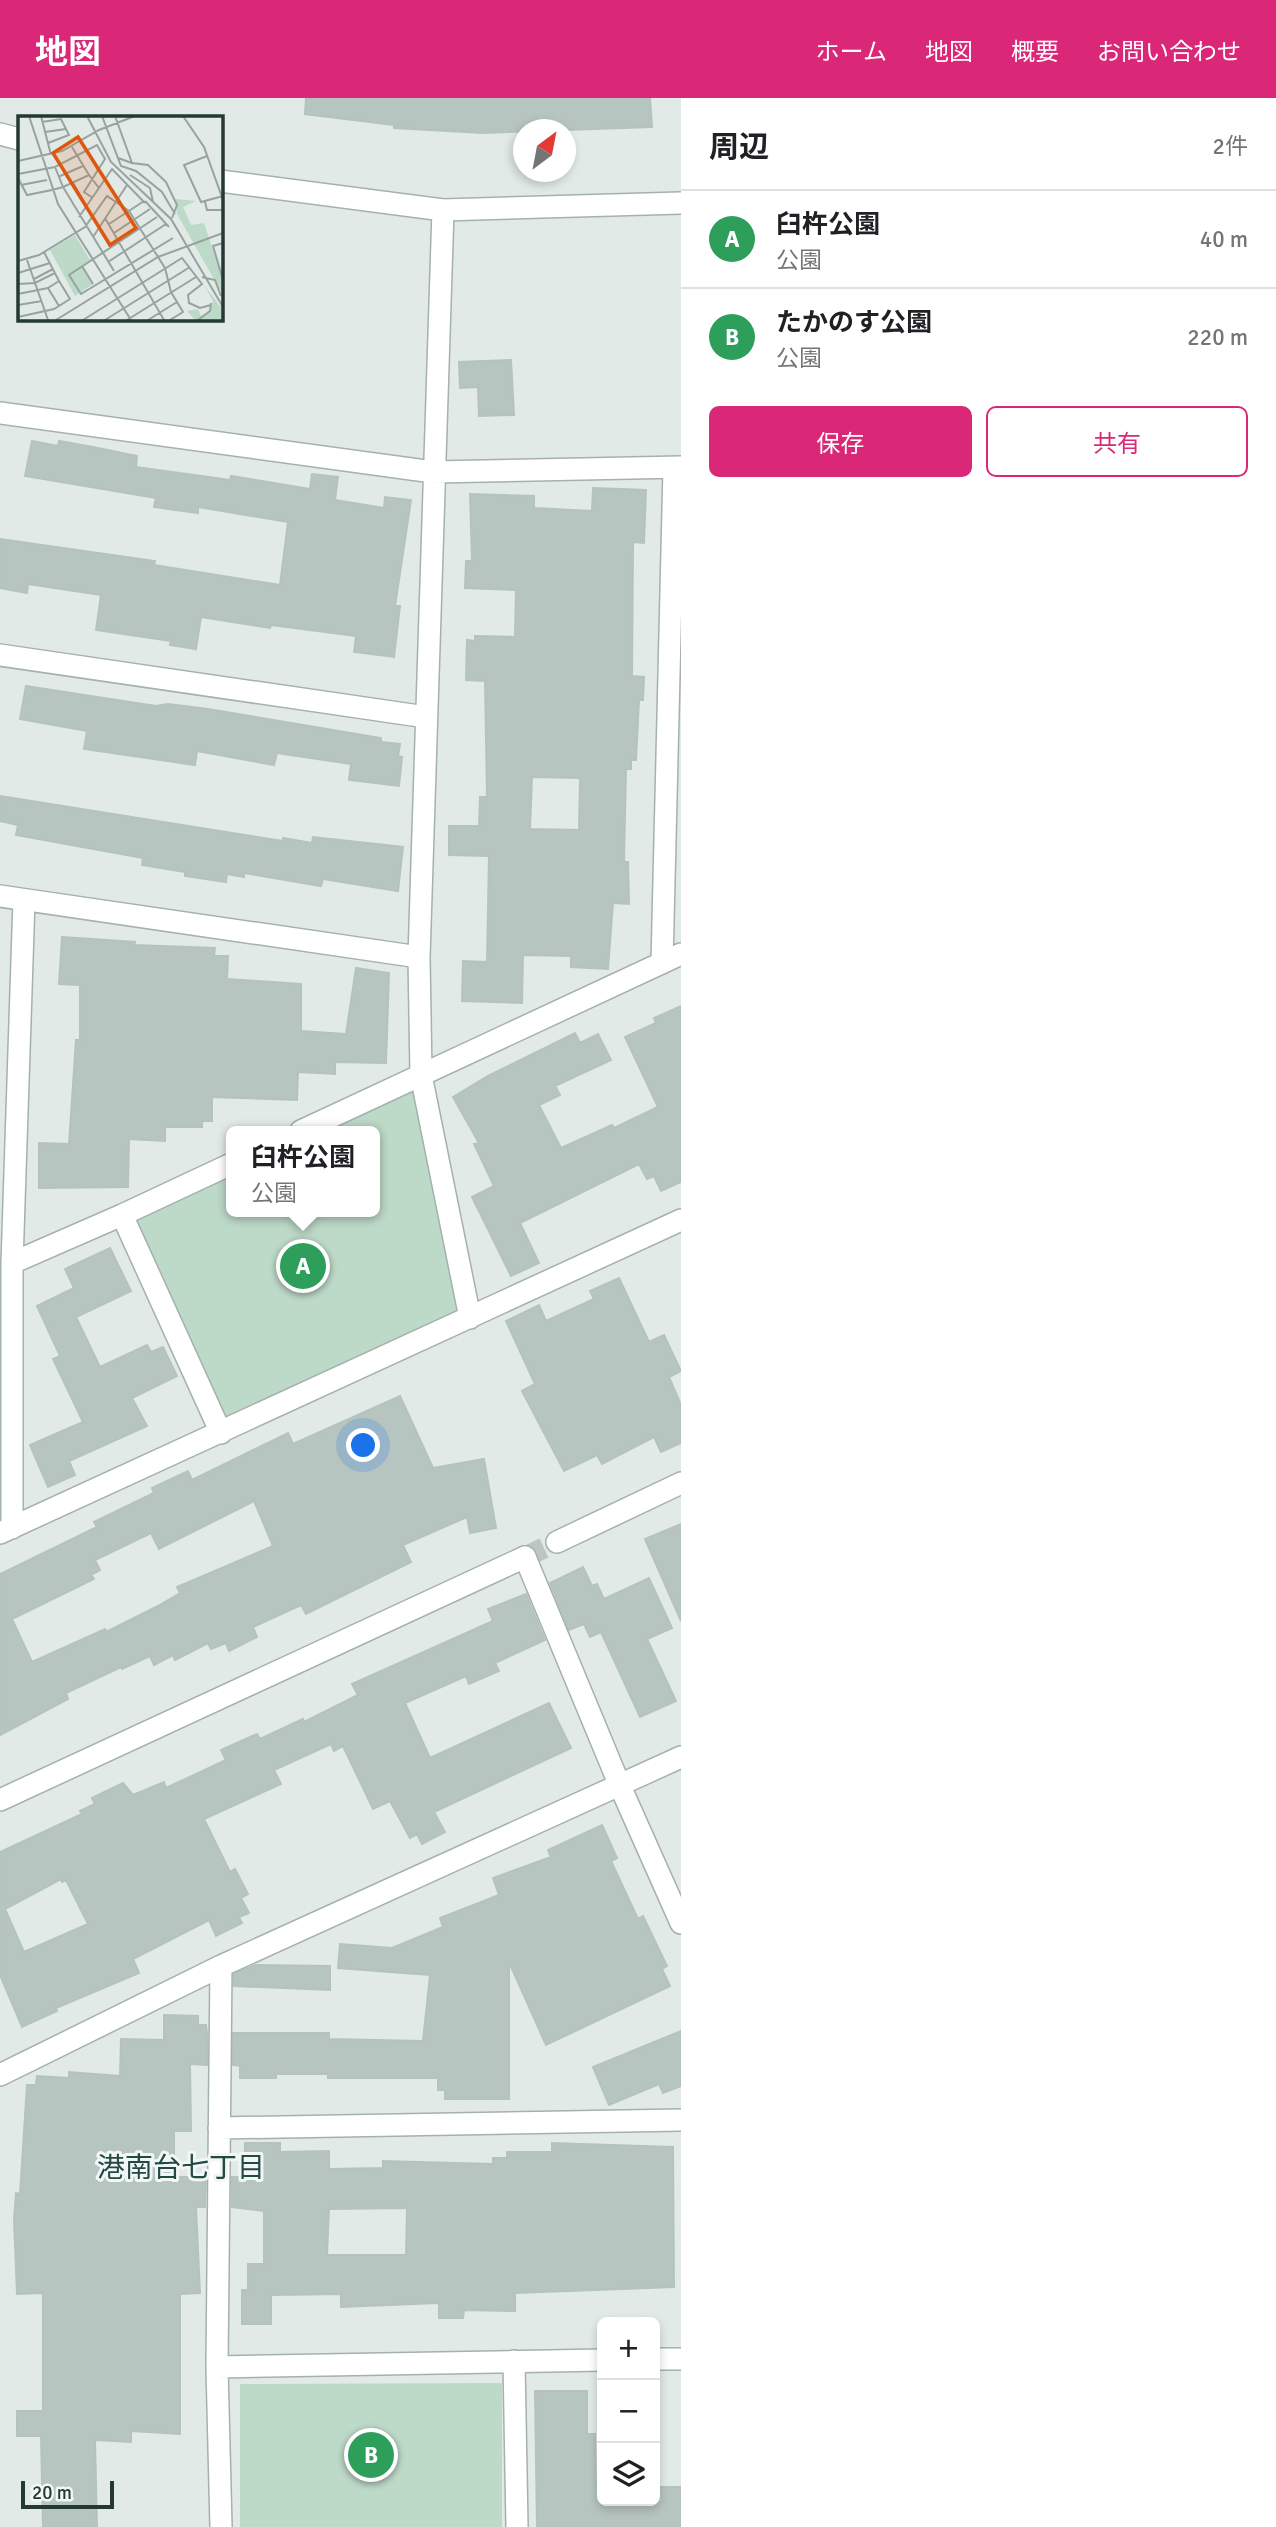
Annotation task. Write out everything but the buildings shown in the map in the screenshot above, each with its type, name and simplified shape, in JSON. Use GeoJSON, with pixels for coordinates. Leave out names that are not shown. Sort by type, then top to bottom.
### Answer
{"type":"FeatureCollection","features":[{"type":"Feature","properties":{"kind":"street"},"geometry":{"type":"LineString","coordinates":[[0,134],[18,139]]}},
{"type":"Feature","properties":{"kind":"street"},"geometry":{"type":"LineString","coordinates":[[222,181],[443,210],[681,203]]}},
{"type":"Feature","properties":{"kind":"street"},"geometry":{"type":"LineString","coordinates":[[443,210],[419,957],[421,1075],[470,1318]]}},
{"type":"Feature","properties":{"kind":"street"},"geometry":{"type":"LineString","coordinates":[[0,413],[433,472],[677,467],[671,958],[312,1126]]}},
{"type":"Feature","properties":{"kind":"street"},"geometry":{"type":"LineString","coordinates":[[0,655],[426,717]]}},
{"type":"Feature","properties":{"kind":"street"},"geometry":{"type":"LineString","coordinates":[[0,896],[419,957]]}},
{"type":"Feature","properties":{"kind":"street"},"geometry":{"type":"LineString","coordinates":[[24,900],[6,1531],[681,1220]]}},
{"type":"Feature","properties":{"kind":"street"},"geometry":{"type":"LineString","coordinates":[[12,1263],[226,1166]]}},
{"type":"Feature","properties":{"kind":"street"},"geometry":{"type":"LineString","coordinates":[[122,1215],[221,1433]]}},
{"type":"Feature","properties":{"kind":"street"},"geometry":{"type":"LineString","coordinates":[[557,1542],[681,1483]]}},
{"type":"Feature","properties":{"kind":"street"},"geometry":{"type":"LineString","coordinates":[[0,1800],[525,1557],[620,1786],[681,1923]]}},
{"type":"Feature","properties":{"kind":"street"},"geometry":{"type":"LineString","coordinates":[[0,2076],[221,1966],[681,1758]]}},
{"type":"Feature","properties":{"kind":"street"},"geometry":{"type":"LineString","coordinates":[[221,1966],[217,2367],[221,2527]]}},
{"type":"Feature","properties":{"kind":"street"},"geometry":{"type":"LineString","coordinates":[[219,2128],[681,2120]]}},
{"type":"Feature","properties":{"kind":"street"},"geometry":{"type":"LineString","coordinates":[[660,2359],[681,2359]]}},
{"type":"Feature","properties":{"kind":"street"},"geometry":{"type":"LineString","coordinates":[[217,2367],[597,2360]]}},
{"type":"Feature","properties":{"kind":"street"},"geometry":{"type":"LineString","coordinates":[[514,2361],[517,2527]]}},
{"type":"Feature","properties":{"kind":"green space"},"geometry":{"type":"Polygon","coordinates":[[[421,1075],[470,1318],[221,1433],[122,1215],[226,1166],[226,1217],[380,1217],[380,1126],[312,1126],[421,1075]]]}},
{"type":"Feature","properties":{"kind":"green space"},"geometry":{"type":"Polygon","coordinates":[[[502,2383],[502,2527],[240,2527],[240,2384],[502,2383]]]}},
{"type":"Feature","properties":{"kind":"tunnel"},"geometry":{"type":"LineString","coordinates":[[525,1557],[574,1534]]}},
{"type":"Feature","properties":{"kind":"place","name":"臼杵公園"},"geometry":{"type":"Point","coordinates":[303,1266]}},
{"type":"Feature","properties":{"kind":"place","name":"たかのす公園"},"geometry":{"type":"Point","coordinates":[371,2455]}},
{"type":"Feature","properties":{"kind":"district","name":"港南台七丁目"},"geometry":{"type":"Point","coordinates":[181,2168]}}]}
